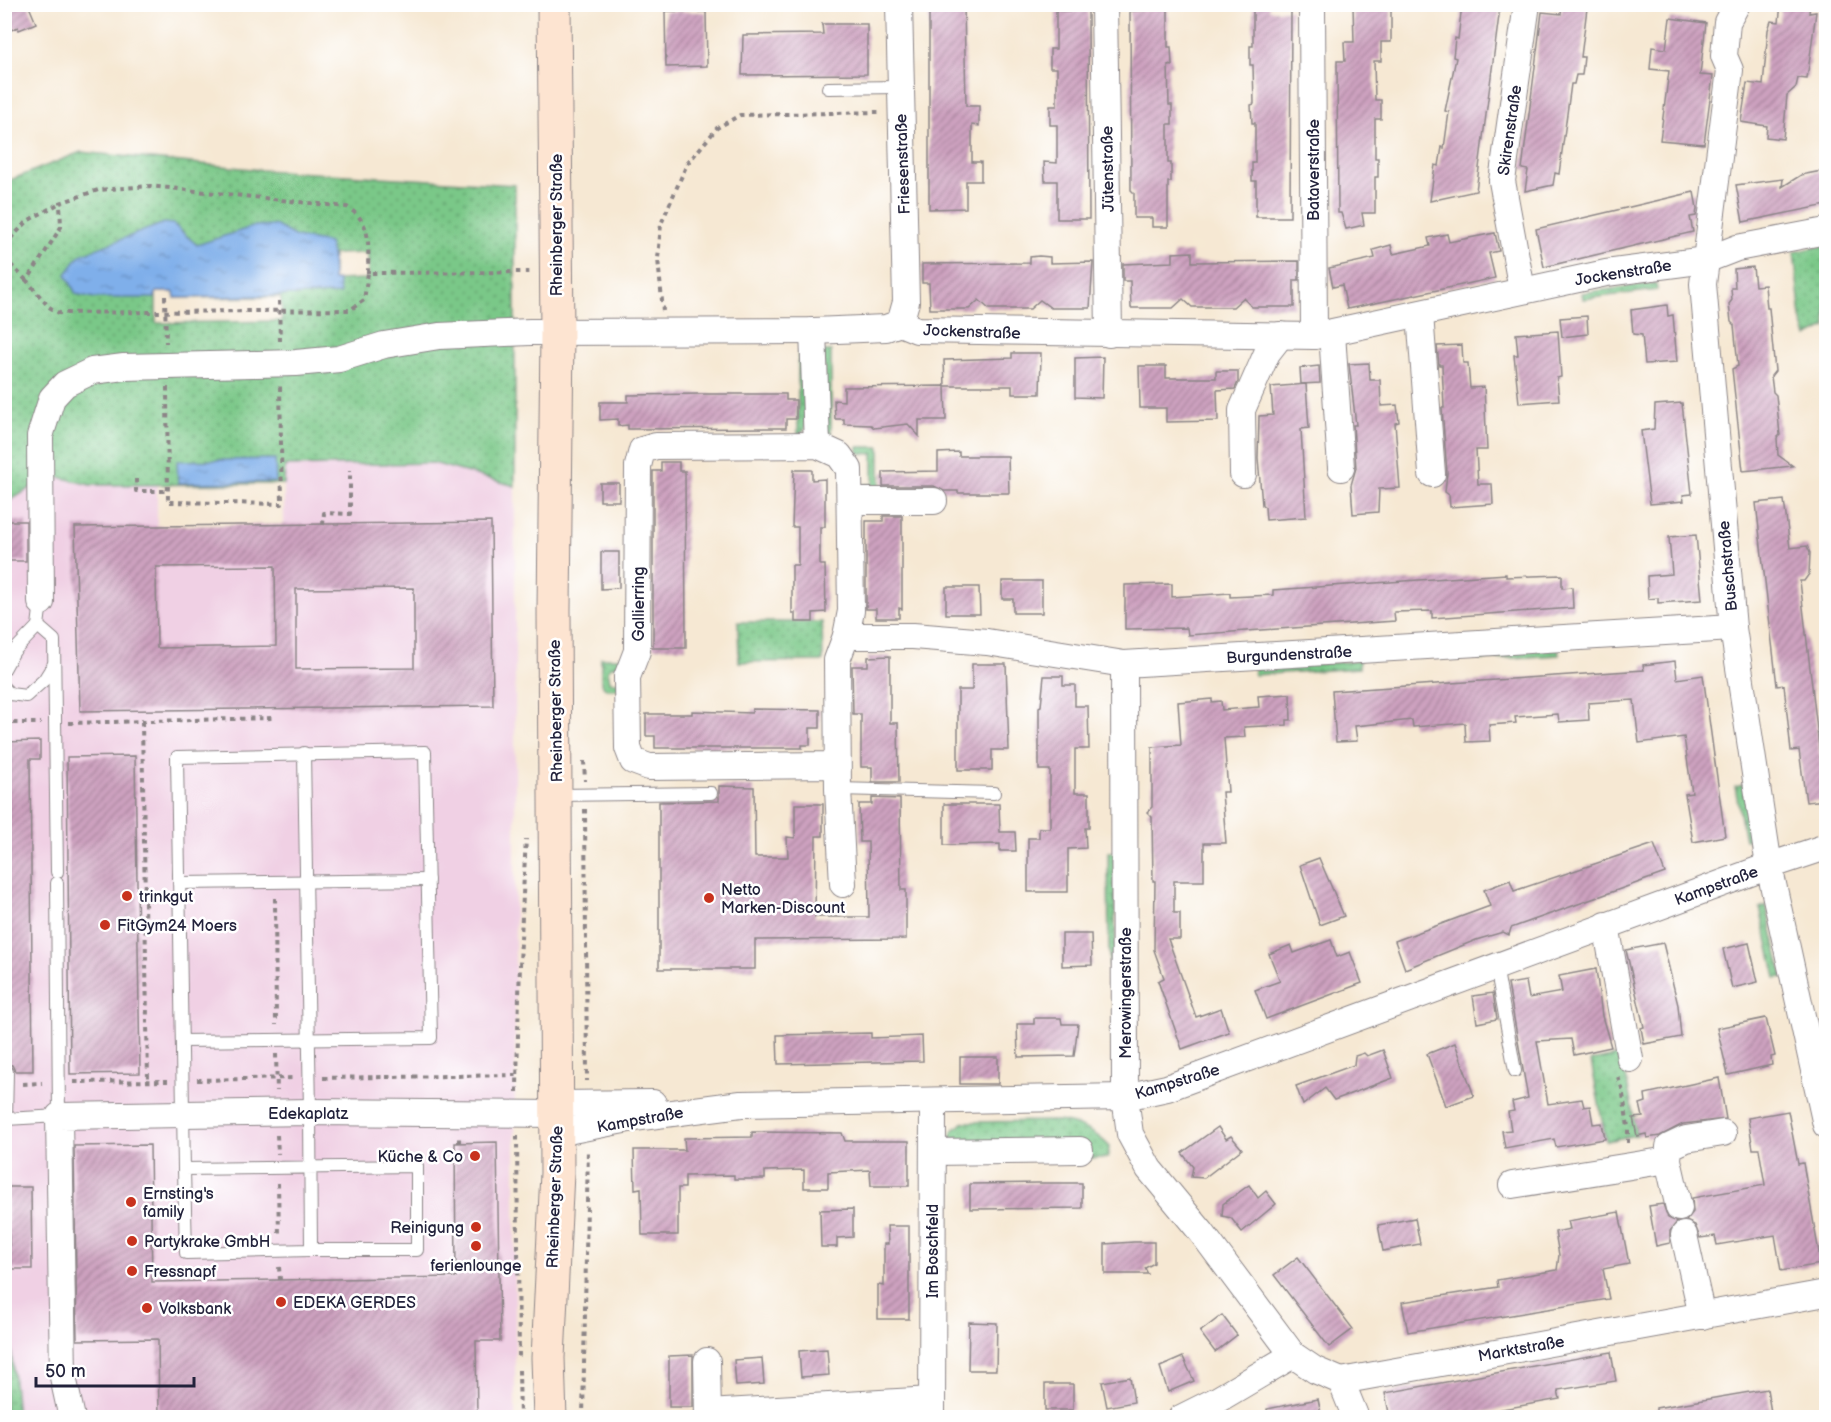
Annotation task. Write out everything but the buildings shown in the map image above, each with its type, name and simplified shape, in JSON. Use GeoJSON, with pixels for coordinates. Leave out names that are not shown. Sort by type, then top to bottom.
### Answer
{"type":"FeatureCollection","features":[{"type":"Feature","properties":{"kind":"main road","name":"Rheinberger Straße"},"geometry":{"type":"LineString","coordinates":[[550,1418],[548,1358],[557,1117],[554,610],[557,332],[554,4]]}},
{"type":"Feature","properties":{"kind":"street","name":"Friesenstraße"},"geometry":{"type":"LineString","coordinates":[[899,4],[899,87],[906,302],[900,323]]}},
{"type":"Feature","properties":{"kind":"street","name":"Jütenstraße"},"geometry":{"type":"LineString","coordinates":[[1104,4],[1109,334]]}},
{"type":"Feature","properties":{"kind":"street","name":"Bataverstraße"},"geometry":{"type":"LineString","coordinates":[[1312,4],[1323,335]]}},
{"type":"Feature","properties":{"kind":"street","name":"Skirenstraße"},"geometry":{"type":"LineString","coordinates":[[1522,290],[1502,181],[1527,4]]}},
{"type":"Feature","properties":{"kind":"street","name":"Buschstraße"},"geometry":{"type":"LineString","coordinates":[[1730,5],[1724,56],[1730,70],[1703,284],[1733,628],[1769,866],[1827,1125]]}},
{"type":"Feature","properties":{"kind":"street","name":"Jockenstraße"},"geometry":{"type":"LineString","coordinates":[[40,614],[40,436],[52,398],[66,384],[92,371],[124,367],[280,363],[339,359],[384,345],[439,336],[557,332],[813,331],[886,328],[900,323],[917,330],[1323,335],[1606,273],[1706,260],[1737,248],[1827,231]]}},
{"type":"Feature","properties":{"kind":"street"},"geometry":{"type":"LineString","coordinates":[[1420,314],[1432,474]]}},
{"type":"Feature","properties":{"kind":"street"},"geometry":{"type":"LineString","coordinates":[[813,331],[817,445],[839,455],[849,468],[851,611],[846,636],[837,660],[837,777],[843,884]]}},
{"type":"Feature","properties":{"kind":"street"},"geometry":{"type":"LineString","coordinates":[[1243,474],[1242,410],[1267,353],[1281,335]]}},
{"type":"Feature","properties":{"kind":"street"},"geometry":{"type":"LineString","coordinates":[[1323,335],[1341,468]]}},
{"type":"Feature","properties":{"kind":"street","name":"Gallierring"},"geometry":{"type":"LineString","coordinates":[[817,445],[656,446],[642,450],[638,466],[638,651],[627,677],[628,748],[633,761],[649,767],[837,777]]}},
{"type":"Feature","properties":{"kind":"street"},"geometry":{"type":"LineString","coordinates":[[849,501],[934,501]]}},
{"type":"Feature","properties":{"kind":"street","name":"Burgundenstraße"},"geometry":{"type":"LineString","coordinates":[[846,636],[913,636],[987,642],[1124,664],[1733,628]]}},
{"type":"Feature","properties":{"kind":"street","name":"Merowingerstraße"},"geometry":{"type":"LineString","coordinates":[[1124,664],[1125,1097],[1130,1134],[1149,1169],[1202,1233],[1293,1355],[1315,1370],[1341,1381]]}},
{"type":"Feature","properties":{"kind":"street","name":"Kampstraße"},"geometry":{"type":"LineString","coordinates":[[557,1117],[722,1106],[1125,1097],[1167,1088],[1606,925],[1827,847]]}},
{"type":"Feature","properties":{"kind":"street"},"geometry":{"type":"LineString","coordinates":[[1606,925],[1629,1051]]}},
{"type":"Feature","properties":{"kind":"street","name":"Im Boschfeld"},"geometry":{"type":"LineString","coordinates":[[707,1360],[708,1415],[932,1409],[933,1101]]}},
{"type":"Feature","properties":{"kind":"street","name":"Edekaplatz"},"geometry":{"type":"LineString","coordinates":[[59,1116],[310,1112],[516,1113],[557,1117]]}},
{"type":"Feature","properties":{"kind":"street"},"geometry":{"type":"LineString","coordinates":[[59,1116],[63,1377],[72,1418]]}},
{"type":"Feature","properties":{"kind":"street"},"geometry":{"type":"LineString","coordinates":[[1679,1208],[1668,1160],[1669,1147],[1686,1138],[1723,1133]]}},
{"type":"Feature","properties":{"kind":"street"},"geometry":{"type":"LineString","coordinates":[[933,1152],[1080,1150]]}},
{"type":"Feature","properties":{"kind":"street"},"geometry":{"type":"LineString","coordinates":[[1512,1185],[1668,1160]]}},
{"type":"Feature","properties":{"kind":"street"},"geometry":{"type":"LineString","coordinates":[[1684,1235],[1702,1316]]}},
{"type":"Feature","properties":{"kind":"street","name":"Marktstraße"},"geometry":{"type":"LineString","coordinates":[[1341,1381],[1827,1293]]}},
{"type":"Feature","properties":{"kind":"street"},"geometry":{"type":"LineString","coordinates":[[1181,1418],[1217,1400],[1293,1355]]}},
{"type":"Feature","properties":{"kind":"street"},"geometry":{"type":"LineString","coordinates":[[1341,1381],[1356,1418]]}},
{"type":"Feature","properties":{"kind":"lane"},"geometry":{"type":"LineString","coordinates":[[828,88],[899,87]]}},
{"type":"Feature","properties":{"kind":"lane"},"geometry":{"type":"LineString","coordinates":[[4,669],[40,614],[54,640],[55,662],[59,1116],[6,1119],[6,1078]]}},
{"type":"Feature","properties":{"kind":"lane"},"geometry":{"type":"LineString","coordinates":[[4,688],[18,697],[32,693],[44,680],[55,662]]}},
{"type":"Feature","properties":{"kind":"lane"},"geometry":{"type":"LineString","coordinates":[[182,1041],[431,1038],[425,752],[177,757],[180,883],[182,1041],[183,1081],[183,1114],[184,1169],[186,1252],[417,1250],[417,1166],[184,1169]]}},
{"type":"Feature","properties":{"kind":"lane"},"geometry":{"type":"LineString","coordinates":[[304,753],[311,1250]]}},
{"type":"Feature","properties":{"kind":"lane"},"geometry":{"type":"LineString","coordinates":[[837,777],[994,793]]}},
{"type":"Feature","properties":{"kind":"lane"},"geometry":{"type":"LineString","coordinates":[[555,795],[711,793]]}},
{"type":"Feature","properties":{"kind":"lane"},"geometry":{"type":"LineString","coordinates":[[180,883],[428,880]]}},
{"type":"Feature","properties":{"kind":"lane"},"geometry":{"type":"LineString","coordinates":[[1496,966],[1515,1071]]}},
{"type":"Feature","properties":{"kind":"path"},"geometry":{"type":"LineString","coordinates":[[665,332],[658,259],[661,224],[687,164],[717,128],[740,115],[888,112]]}},
{"type":"Feature","properties":{"kind":"path"},"geometry":{"type":"LineString","coordinates":[[4,245],[29,220],[60,202],[98,190],[150,186],[346,207],[360,215],[367,230],[368,273],[364,300],[350,310],[59,313],[49,307],[4,258]]}},
{"type":"Feature","properties":{"kind":"path"},"geometry":{"type":"LineString","coordinates":[[27,281],[61,227],[60,202]]}},
{"type":"Feature","properties":{"kind":"path"},"geometry":{"type":"LineString","coordinates":[[529,260],[530,280]]}},
{"type":"Feature","properties":{"kind":"path"},"geometry":{"type":"LineString","coordinates":[[368,273],[530,272]]}},
{"type":"Feature","properties":{"kind":"path"},"geometry":{"type":"LineString","coordinates":[[165,296],[168,502],[282,504],[279,301]]}},
{"type":"Feature","properties":{"kind":"path"},"geometry":{"type":"LineString","coordinates":[[323,525],[324,513],[350,514],[350,470]]}},
{"type":"Feature","properties":{"kind":"path"},"geometry":{"type":"LineString","coordinates":[[136,479],[136,491],[168,491]]}},
{"type":"Feature","properties":{"kind":"path"},"geometry":{"type":"LineString","coordinates":[[4,723],[273,718]]}},
{"type":"Feature","properties":{"kind":"path"},"geometry":{"type":"LineString","coordinates":[[142,722],[148,1081]]}},
{"type":"Feature","properties":{"kind":"path"},"geometry":{"type":"LineString","coordinates":[[520,1418],[516,1113],[518,988],[527,832]]}},
{"type":"Feature","properties":{"kind":"path"},"geometry":{"type":"LineString","coordinates":[[1629,1051],[1616,1066],[1628,1127],[1626,1138],[1635,1166]]}},
{"type":"Feature","properties":{"kind":"path"},"geometry":{"type":"LineString","coordinates":[[6,1078],[59,1083],[517,1075]]}},
{"type":"Feature","properties":{"kind":"path"},"geometry":{"type":"LineString","coordinates":[[587,1078],[593,1081]]}},
{"type":"Feature","properties":{"kind":"shaded area"},"geometry":{"type":"Polygon","coordinates":[[[433,463],[515,486],[515,1417],[17,1417],[4,1274],[4,504],[51,475],[90,485],[157,485],[157,527],[284,525],[284,466],[433,463]]]}},
{"type":"Feature","properties":{"kind":"green space"},"geometry":{"type":"Polygon","coordinates":[[[81,152],[262,170],[515,185],[515,486],[433,463],[285,466],[284,484],[90,485],[51,475],[5,504],[5,182],[81,152]],[[368,253],[333,254],[333,280],[368,279],[368,253]],[[156,292],[156,323],[282,321],[281,297],[175,298],[174,292],[156,292]]]}},
{"type":"Feature","properties":{"kind":"green space"},"geometry":{"type":"Polygon","coordinates":[[[1826,245],[1826,327],[1807,337],[1801,318],[1794,252],[1826,245]]]}},
{"type":"Feature","properties":{"kind":"green space"},"geometry":{"type":"Polygon","coordinates":[[[1656,283],[1657,290],[1583,299],[1582,293],[1656,283]]]}},
{"type":"Feature","properties":{"kind":"green space"},"geometry":{"type":"Polygon","coordinates":[[[824,351],[831,351],[831,435],[825,429],[824,351]]]}},
{"type":"Feature","properties":{"kind":"green space"},"geometry":{"type":"Polygon","coordinates":[[[804,352],[805,429],[798,435],[798,353],[804,352]]]}},
{"type":"Feature","properties":{"kind":"green space"},"geometry":{"type":"Polygon","coordinates":[[[858,447],[880,447],[880,494],[858,494],[858,485],[873,484],[873,454],[858,453],[858,447]]]}},
{"type":"Feature","properties":{"kind":"green space"},"geometry":{"type":"Polygon","coordinates":[[[738,622],[822,622],[823,661],[739,662],[738,622]]]}},
{"type":"Feature","properties":{"kind":"green space"},"geometry":{"type":"Polygon","coordinates":[[[1558,647],[1559,655],[1480,660],[1479,653],[1558,647]]]}},
{"type":"Feature","properties":{"kind":"green space"},"geometry":{"type":"Polygon","coordinates":[[[601,658],[623,658],[622,666],[611,666],[608,671],[610,682],[620,682],[619,689],[606,689],[601,683],[601,658]]]}},
{"type":"Feature","properties":{"kind":"green space"},"geometry":{"type":"Polygon","coordinates":[[[1359,661],[1359,668],[1254,675],[1254,668],[1359,661]]]}},
{"type":"Feature","properties":{"kind":"green space"},"geometry":{"type":"Polygon","coordinates":[[[1743,785],[1752,839],[1745,840],[1735,787],[1743,785]]]}},
{"type":"Feature","properties":{"kind":"green space"},"geometry":{"type":"Polygon","coordinates":[[[1108,852],[1114,852],[1116,968],[1109,968],[1108,852]]]}},
{"type":"Feature","properties":{"kind":"green space"},"geometry":{"type":"Polygon","coordinates":[[[1766,905],[1783,977],[1776,978],[1760,908],[1766,905]]]}},
{"type":"Feature","properties":{"kind":"green space"},"geometry":{"type":"Polygon","coordinates":[[[1622,1055],[1637,1135],[1606,1141],[1591,1061],[1622,1055]]]}},
{"type":"Feature","properties":{"kind":"green space"},"geometry":{"type":"Polygon","coordinates":[[[1059,1121],[1080,1126],[1098,1136],[1109,1146],[1108,1158],[1090,1158],[1085,1142],[950,1145],[952,1131],[964,1122],[1059,1121]]]}},
{"type":"Feature","properties":{"kind":"green space"},"geometry":{"type":"Polygon","coordinates":[[[5,1274],[17,1417],[5,1417],[5,1274]]]}},
{"type":"Feature","properties":{"kind":"water"},"geometry":{"type":"Polygon","coordinates":[[[164,223],[173,224],[197,245],[255,226],[275,225],[296,237],[329,243],[332,254],[333,280],[338,280],[340,294],[175,298],[174,292],[156,292],[155,298],[94,298],[76,294],[66,274],[80,255],[164,223]]]}},
{"type":"Feature","properties":{"kind":"water"},"geometry":{"type":"Polygon","coordinates":[[[275,459],[276,482],[178,483],[177,461],[275,459]]]}},
{"type":"Feature","properties":{"kind":"place","name":"trinkgut"},"geometry":{"type":"Point","coordinates":[127,896]}},
{"type":"Feature","properties":{"kind":"place","name":"Netto Marken-Discount"},"geometry":{"type":"Point","coordinates":[709,898]}},
{"type":"Feature","properties":{"kind":"place","name":"FitGym24 Moers"},"geometry":{"type":"Point","coordinates":[105,925]}},
{"type":"Feature","properties":{"kind":"place","name":"Küche & Co"},"geometry":{"type":"Point","coordinates":[475,1156]}},
{"type":"Feature","properties":{"kind":"place","name":"Ernsting's family"},"geometry":{"type":"Point","coordinates":[131,1202]}},
{"type":"Feature","properties":{"kind":"place","name":"Reinigung"},"geometry":{"type":"Point","coordinates":[476,1227]}},
{"type":"Feature","properties":{"kind":"place","name":"Partykrake GmbH"},"geometry":{"type":"Point","coordinates":[132,1241]}},
{"type":"Feature","properties":{"kind":"place","name":"ferienlounge"},"geometry":{"type":"Point","coordinates":[476,1246]}},
{"type":"Feature","properties":{"kind":"place","name":"Fressnapf"},"geometry":{"type":"Point","coordinates":[132,1271]}},
{"type":"Feature","properties":{"kind":"place","name":"EDEKA GERDES"},"geometry":{"type":"Point","coordinates":[281,1302]}},
{"type":"Feature","properties":{"kind":"place","name":"Volksbank"},"geometry":{"type":"Point","coordinates":[147,1308]}}]}
